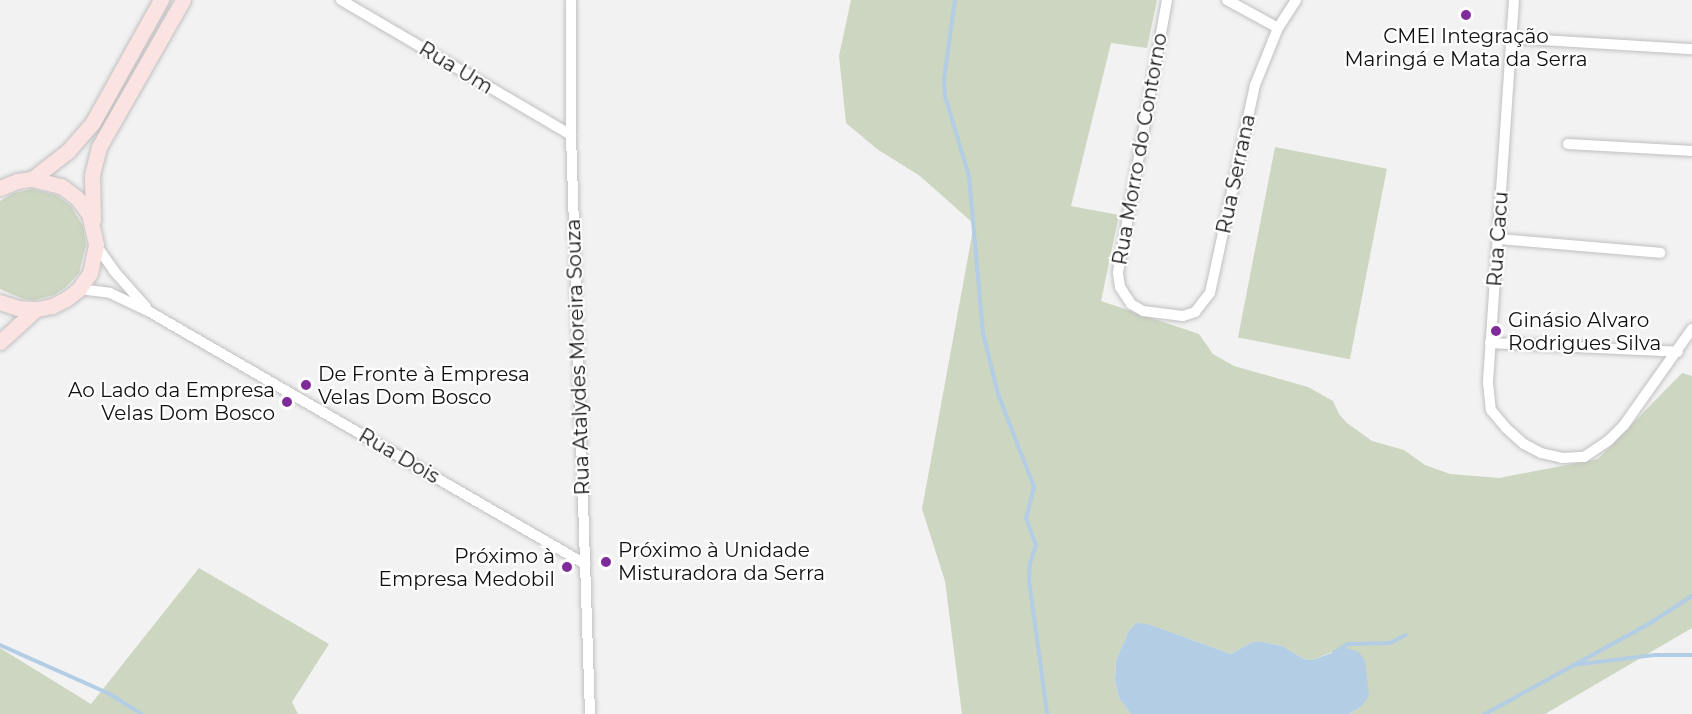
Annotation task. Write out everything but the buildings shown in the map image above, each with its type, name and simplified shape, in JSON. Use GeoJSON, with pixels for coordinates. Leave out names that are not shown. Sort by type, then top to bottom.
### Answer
{"type":"FeatureCollection","features":[{"type":"Feature","properties":{"kind":"main road"},"geometry":{"type":"LineString","coordinates":[[32,180],[68,151],[93,122],[161,0]]}},
{"type":"Feature","properties":{"kind":"main road"},"geometry":{"type":"LineString","coordinates":[[0,302],[18,308],[36,309],[59,303],[79,289],[93,264],[96,245],[92,175],[99,147],[183,0]]}},
{"type":"Feature","properties":{"kind":"main road"},"geometry":{"type":"LineString","coordinates":[[3,186],[32,180],[52,183],[69,192],[83,206],[93,223]]}},
{"type":"Feature","properties":{"kind":"main road"},"geometry":{"type":"LineString","coordinates":[[0,342],[36,309]]}},
{"type":"Feature","properties":{"kind":"street","name":"Rua Um"},"geometry":{"type":"LineString","coordinates":[[341,0],[570,135]]}},
{"type":"Feature","properties":{"kind":"street","name":"Rua Atalydes Moreira Souza"},"geometry":{"type":"LineString","coordinates":[[571,0],[570,135],[590,714]]}},
{"type":"Feature","properties":{"kind":"street","name":"Rua Morro do Contorno"},"geometry":{"type":"LineString","coordinates":[[1156,314],[1143,311],[1131,304],[1120,287],[1118,273],[1167,0]]}},
{"type":"Feature","properties":{"kind":"street"},"geometry":{"type":"LineString","coordinates":[[1227,0],[1278,28]]}},
{"type":"Feature","properties":{"kind":"street","name":"Rua Serrana"},"geometry":{"type":"LineString","coordinates":[[1156,314],[1183,316],[1195,312],[1210,292],[1247,114],[1264,59],[1278,28],[1296,0]]}},
{"type":"Feature","properties":{"kind":"street","name":"Rua Cacu"},"geometry":{"type":"LineString","coordinates":[[1514,0],[1490,343],[1488,383],[1491,410],[1524,444],[1541,453],[1562,458],[1584,457],[1598,450],[1624,425],[1678,352]]}},
{"type":"Feature","properties":{"kind":"street"},"geometry":{"type":"LineString","coordinates":[[1510,38],[1692,49]]}},
{"type":"Feature","properties":{"kind":"street"},"geometry":{"type":"LineString","coordinates":[[1568,144],[1692,151]]}},
{"type":"Feature","properties":{"kind":"street"},"geometry":{"type":"LineString","coordinates":[[1498,239],[1660,253]]}},
{"type":"Feature","properties":{"kind":"street","name":"Rua Dois"},"geometry":{"type":"LineString","coordinates":[[96,245],[114,271],[150,312]]}},
{"type":"Feature","properties":{"kind":"street","name":"Rua Dois"},"geometry":{"type":"LineString","coordinates":[[79,289],[110,293],[150,312],[585,564]]}},
{"type":"Feature","properties":{"kind":"street"},"geometry":{"type":"LineString","coordinates":[[1490,343],[1678,352],[1692,329]]}},
{"type":"Feature","properties":{"kind":"green space"},"geometry":{"type":"Polygon","coordinates":[[[851,0],[1157,0],[1147,48],[1111,43],[1071,206],[1119,215],[1101,301],[1199,334],[1213,354],[1234,366],[1308,387],[1333,401],[1339,414],[1347,423],[1372,441],[1404,450],[1425,465],[1450,474],[1499,478],[1598,459],[1682,373],[1692,376],[1692,628],[1545,714],[1349,714],[1362,706],[1335,651],[1312,660],[1304,659],[1282,646],[1252,642],[1231,654],[1148,624],[1129,631],[1116,660],[1115,680],[1119,698],[1131,714],[962,714],[945,581],[922,509],[974,224],[920,176],[877,149],[846,123],[839,56],[851,0]]]}},
{"type":"Feature","properties":{"kind":"green space"},"geometry":{"type":"Polygon","coordinates":[[[1275,147],[1387,169],[1350,359],[1238,337],[1275,147]]]}},
{"type":"Feature","properties":{"kind":"green space"},"geometry":{"type":"Polygon","coordinates":[[[32,189],[56,195],[71,206],[83,226],[86,245],[79,273],[66,287],[54,295],[35,300],[23,299],[0,289],[0,201],[14,193],[32,189]]]}},
{"type":"Feature","properties":{"kind":"green space"},"geometry":{"type":"Polygon","coordinates":[[[199,568],[329,644],[292,702],[298,714],[0,714],[0,648],[91,704],[199,568]]]}},
{"type":"Feature","properties":{"kind":"water"},"geometry":{"type":"Polygon","coordinates":[[[1136,623],[1148,624],[1231,654],[1252,642],[1282,646],[1304,659],[1312,660],[1346,648],[1359,652],[1365,661],[1369,695],[1362,706],[1349,714],[1131,714],[1119,698],[1115,680],[1116,660],[1129,631],[1136,623]]]}},
{"type":"Feature","properties":{"kind":"waterway"},"geometry":{"type":"LineString","coordinates":[[955,0],[944,79],[945,96],[969,176],[983,333],[998,394],[1034,487],[1026,518],[1036,545],[1030,564],[1029,580],[1047,714]]}},
{"type":"Feature","properties":{"kind":"waterway"},"geometry":{"type":"LineString","coordinates":[[1485,714],[1647,625],[1692,596]]}},
{"type":"Feature","properties":{"kind":"waterway"},"geometry":{"type":"LineString","coordinates":[[1334,653],[1348,644],[1390,643],[1406,635]]}},
{"type":"Feature","properties":{"kind":"waterway"},"geometry":{"type":"LineString","coordinates":[[0,645],[108,693],[141,714]]}},
{"type":"Feature","properties":{"kind":"waterway"},"geometry":{"type":"LineString","coordinates":[[1573,665],[1655,655],[1692,655]]}},
{"type":"Feature","properties":{"kind":"place","name":"CMEI Integração Maringá e Mata da Serra"},"geometry":{"type":"Point","coordinates":[1466,15]}},
{"type":"Feature","properties":{"kind":"place","name":"Ginásio Alvaro Rodrigues Silva"},"geometry":{"type":"Point","coordinates":[1496,331]}},
{"type":"Feature","properties":{"kind":"place","name":"De Fronte à Empresa Velas Dom Bosco"},"geometry":{"type":"Point","coordinates":[306,385]}},
{"type":"Feature","properties":{"kind":"place","name":"Ao Lado da Empresa Velas Dom Bosco"},"geometry":{"type":"Point","coordinates":[287,402]}},
{"type":"Feature","properties":{"kind":"place","name":"Próximo à Unidade Misturadora da Serra"},"geometry":{"type":"Point","coordinates":[606,562]}},
{"type":"Feature","properties":{"kind":"place","name":"Próximo à Empresa Medobil"},"geometry":{"type":"Point","coordinates":[567,567]}}]}
